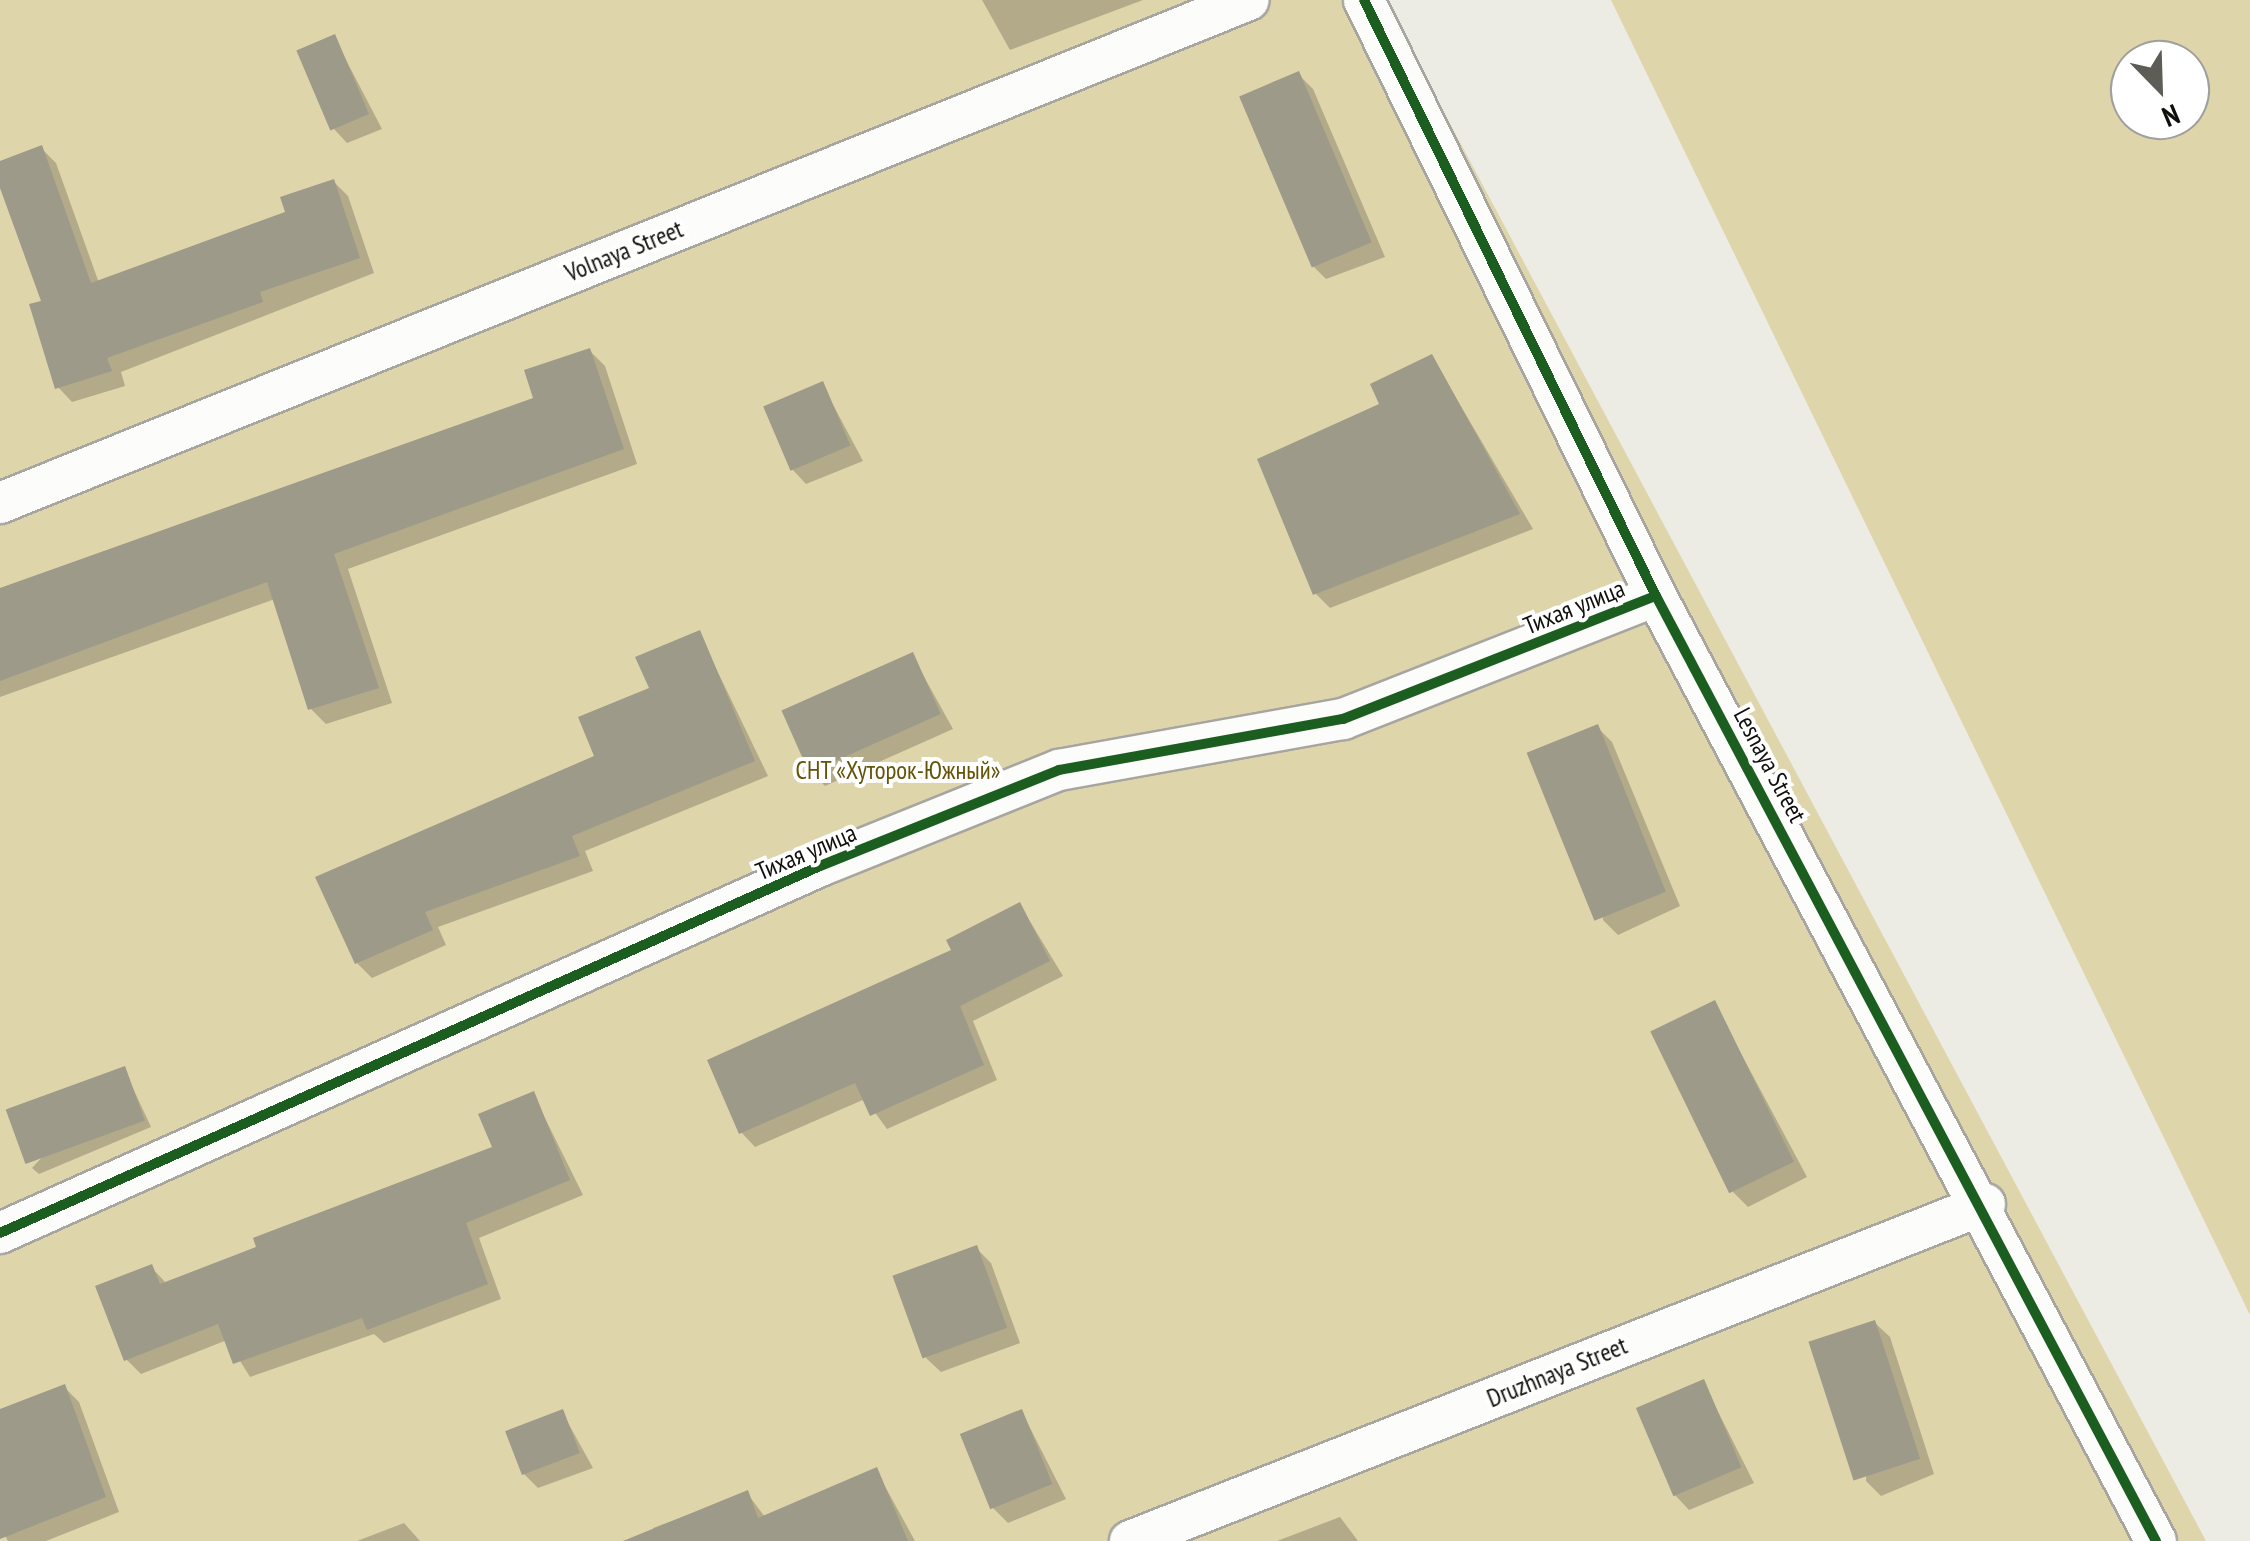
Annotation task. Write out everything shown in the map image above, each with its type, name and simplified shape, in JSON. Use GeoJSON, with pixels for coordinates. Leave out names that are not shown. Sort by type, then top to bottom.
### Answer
{"type":"FeatureCollection","features":[{"type":"Feature","properties":{"kind":"street","name":"Volnaya Street"},"geometry":{"type":"LineString","coordinates":[[0,503],[1249,0]]}},
{"type":"Feature","properties":{"kind":"street","name":"Lesnaya Street"},"geometry":{"type":"LineString","coordinates":[[1364,0],[1656,596],[1985,1204],[2156,1541]]}},
{"type":"Feature","properties":{"kind":"street","name":"Тихая улица"},"geometry":{"type":"LineString","coordinates":[[0,1233],[1058,770],[1344,719],[1656,596]]}},
{"type":"Feature","properties":{"kind":"street","name":"Druzhnaya Street"},"geometry":{"type":"LineString","coordinates":[[1130,1541],[1985,1204]]}},
{"type":"Feature","properties":{"kind":"green space","name":"СНТ «Хуторок-Южный»"},"geometry":{"type":"Polygon","coordinates":[[[0,0],[1384,0],[2206,1541],[0,1541],[0,0]]]}},
{"type":"Feature","properties":{"kind":"green space"},"geometry":{"type":"Polygon","coordinates":[[[1611,0],[2250,0],[2250,1315],[1611,0]]]}},
{"type":"Feature","properties":{"kind":"building"},"geometry":{"type":"Polygon","coordinates":[[[335,34],[369,114],[330,130],[296,50],[335,34]]]}},
{"type":"Feature","properties":{"kind":"building"},"geometry":{"type":"Polygon","coordinates":[[[1299,71],[1372,242],[1312,268],[1239,96],[1299,71]]]}},
{"type":"Feature","properties":{"kind":"building"},"geometry":{"type":"Polygon","coordinates":[[[42,145],[91,283],[285,212],[280,197],[334,179],[360,258],[260,292],[263,302],[107,358],[112,371],[55,389],[29,304],[41,301],[0,188],[0,161],[42,145]]]}},
{"type":"Feature","properties":{"kind":"building"},"geometry":{"type":"Polygon","coordinates":[[[590,348],[624,449],[334,554],[379,688],[308,710],[267,582],[0,681],[0,588],[533,398],[524,370],[590,348]]]}},
{"type":"Feature","properties":{"kind":"building"},"geometry":{"type":"Polygon","coordinates":[[[1432,354],[1520,514],[1313,595],[1257,459],[1379,404],[1370,384],[1432,354]]]}},
{"type":"Feature","properties":{"kind":"building"},"geometry":{"type":"Polygon","coordinates":[[[823,381],[850,445],[791,471],[763,406],[823,381]]]}},
{"type":"Feature","properties":{"kind":"building"},"geometry":{"type":"Polygon","coordinates":[[[700,630],[755,761],[572,836],[580,856],[425,912],[433,930],[355,964],[315,877],[594,756],[578,717],[649,688],[635,657],[700,630]]]}},
{"type":"Feature","properties":{"kind":"building"},"geometry":{"type":"Polygon","coordinates":[[[913,652],[941,714],[809,773],[781,711],[913,652]]]}},
{"type":"Feature","properties":{"kind":"building"},"geometry":{"type":"Polygon","coordinates":[[[1598,724],[1666,892],[1594,921],[1527,753],[1598,724]]]}},
{"type":"Feature","properties":{"kind":"building"},"geometry":{"type":"Polygon","coordinates":[[[1020,902],[1050,961],[960,1006],[984,1065],[870,1116],[855,1083],[739,1134],[707,1060],[951,950],[946,940],[1020,902]]]}},
{"type":"Feature","properties":{"kind":"building"},"geometry":{"type":"Polygon","coordinates":[[[1715,1000],[1794,1162],[1729,1193],[1650,1032],[1715,1000]]]}},
{"type":"Feature","properties":{"kind":"building"},"geometry":{"type":"Polygon","coordinates":[[[125,1066],[145,1121],[25,1164],[6,1109],[125,1066]]]}},
{"type":"Feature","properties":{"kind":"building"},"geometry":{"type":"Polygon","coordinates":[[[534,1091],[570,1180],[466,1223],[488,1284],[367,1330],[362,1318],[233,1364],[218,1324],[124,1361],[95,1286],[152,1264],[160,1284],[256,1247],[253,1238],[492,1147],[478,1114],[534,1091]]]}},
{"type":"Feature","properties":{"kind":"building"},"geometry":{"type":"Polygon","coordinates":[[[977,1245],[1007,1328],[923,1358],[892,1276],[977,1245]]]}},
{"type":"Feature","properties":{"kind":"building"},"geometry":{"type":"Polygon","coordinates":[[[1875,1320],[1920,1459],[1854,1480],[1808,1342],[1875,1320]]]}},
{"type":"Feature","properties":{"kind":"building"},"geometry":{"type":"Polygon","coordinates":[[[1704,1379],[1742,1467],[1673,1496],[1636,1408],[1704,1379]]]}},
{"type":"Feature","properties":{"kind":"building"},"geometry":{"type":"Polygon","coordinates":[[[65,1384],[106,1497],[0,1539],[0,1409],[65,1384]]]}},
{"type":"Feature","properties":{"kind":"building"},"geometry":{"type":"Polygon","coordinates":[[[563,1409],[580,1453],[522,1475],[505,1431],[563,1409]]]}},
{"type":"Feature","properties":{"kind":"building"},"geometry":{"type":"Polygon","coordinates":[[[1022,1409],[1052,1484],[990,1509],[960,1434],[1022,1409]]]}},
{"type":"Feature","properties":{"kind":"building"},"geometry":{"type":"Polygon","coordinates":[[[877,1467],[908,1541],[623,1541],[748,1490],[758,1518],[877,1467]]]}},
{"type":"Feature","properties":{"kind":"cycle path"},"geometry":{"type":"LineString","coordinates":[[1364,0],[1656,596],[2156,1541]]}},
{"type":"Feature","properties":{"kind":"cycle path"},"geometry":{"type":"LineString","coordinates":[[0,1233],[820,866],[1059,770],[1343,719],[1656,596]]}}]}
